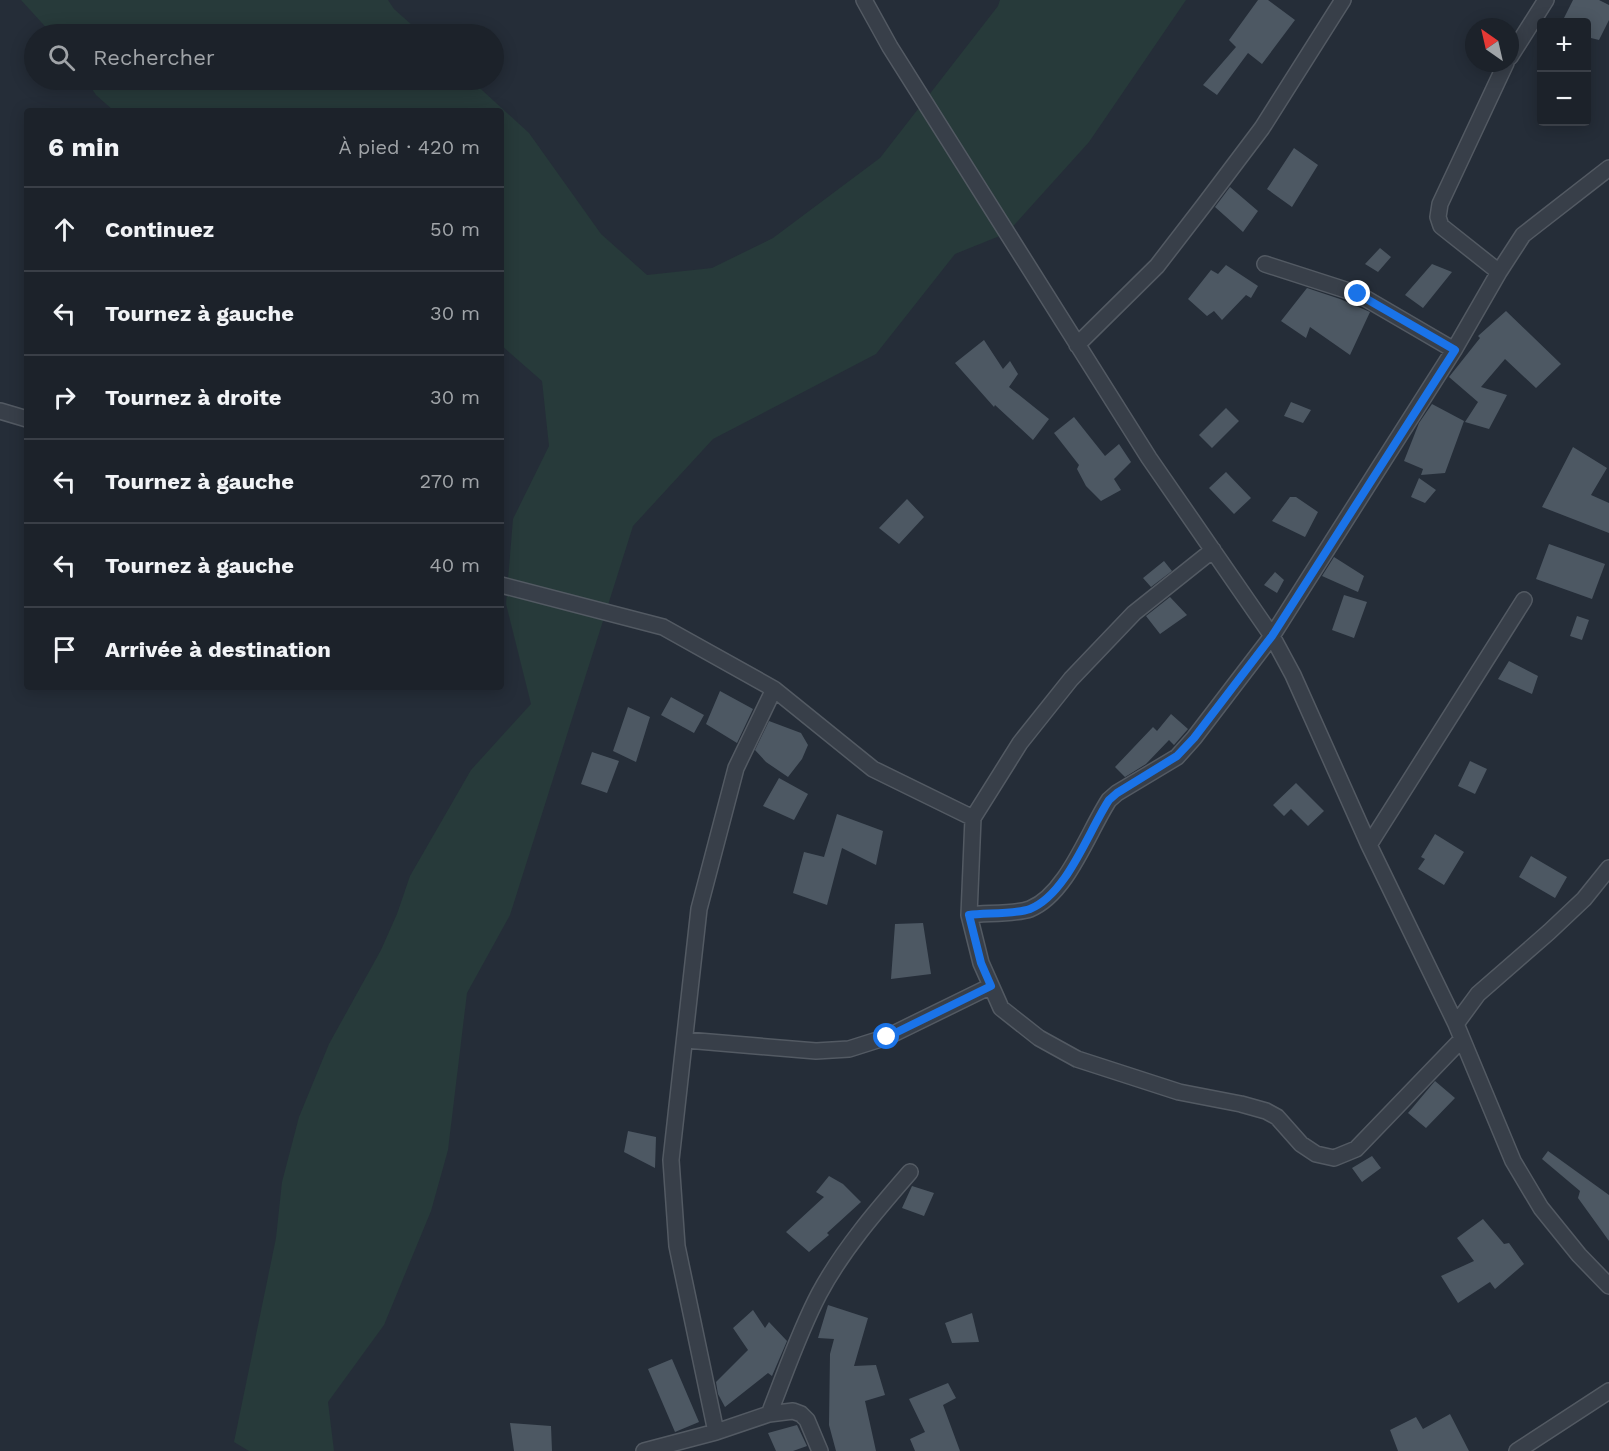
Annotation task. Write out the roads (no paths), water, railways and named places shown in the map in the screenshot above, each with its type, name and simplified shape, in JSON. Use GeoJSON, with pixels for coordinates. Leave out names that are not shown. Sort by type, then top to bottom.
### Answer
{"type":"FeatureCollection","features":[{"type":"Feature","properties":{"kind":"street"},"geometry":{"type":"LineString","coordinates":[[864,0],[890,47],[1149,459],[1272,636],[1293,675],[1368,845],[1456,1023],[1513,1161],[1541,1208],[1579,1255],[1609,1286]]}},
{"type":"Feature","properties":{"kind":"street"},"geometry":{"type":"LineString","coordinates":[[1077,345],[1157,266],[1262,128],[1343,0]]}},
{"type":"Feature","properties":{"kind":"street"},"geometry":{"type":"LineString","coordinates":[[1519,43],[1546,0]]}},
{"type":"Feature","properties":{"kind":"street"},"geometry":{"type":"LineString","coordinates":[[1499,272],[1441,226],[1438,216],[1440,204],[1502,72]]}},
{"type":"Feature","properties":{"kind":"street"},"geometry":{"type":"LineString","coordinates":[[969,915],[1028,910],[1040,904],[1053,892],[1069,870],[1109,800],[1177,756],[1194,738],[1272,636],[1455,350],[1499,272],[1523,236],[1609,168]]}},
{"type":"Feature","properties":{"kind":"street"},"geometry":{"type":"LineString","coordinates":[[1265,264],[1358,294],[1455,350]]}},
{"type":"Feature","properties":{"kind":"street"},"geometry":{"type":"LineString","coordinates":[[0,411],[24,418]]}},
{"type":"Feature","properties":{"kind":"street"},"geometry":{"type":"LineString","coordinates":[[1213,550],[1134,613],[1071,679],[1020,743],[973,818],[969,915],[981,963],[1001,1008],[1039,1038],[1077,1059],[1179,1092],[1266,1111],[1277,1117],[1301,1144],[1316,1154],[1334,1158],[1356,1149],[1462,1039]]}},
{"type":"Feature","properties":{"kind":"street"},"geometry":{"type":"LineString","coordinates":[[504,586],[663,627],[774,689],[873,769],[973,818]]}},
{"type":"Feature","properties":{"kind":"street"},"geometry":{"type":"LineString","coordinates":[[1368,845],[1524,600]]}},
{"type":"Feature","properties":{"kind":"street"},"geometry":{"type":"LineString","coordinates":[[716,1431],[676,1235],[671,1160],[699,909],[736,768],[774,689]]}},
{"type":"Feature","properties":{"kind":"street"},"geometry":{"type":"LineString","coordinates":[[1456,1023],[1478,994],[1584,899],[1609,868]]}},
{"type":"Feature","properties":{"kind":"street"},"geometry":{"type":"LineString","coordinates":[[686,1040],[816,1051],[849,1049],[887,1037],[991,986]]}},
{"type":"Feature","properties":{"kind":"street"},"geometry":{"type":"LineString","coordinates":[[769,1414],[819,1294],[860,1231],[910,1172]]}},
{"type":"Feature","properties":{"kind":"street"},"geometry":{"type":"LineString","coordinates":[[1517,1451],[1609,1392]]}},
{"type":"Feature","properties":{"kind":"street"},"geometry":{"type":"LineString","coordinates":[[644,1451],[769,1414],[793,1412],[801,1414],[807,1420],[820,1451]]}}]}
